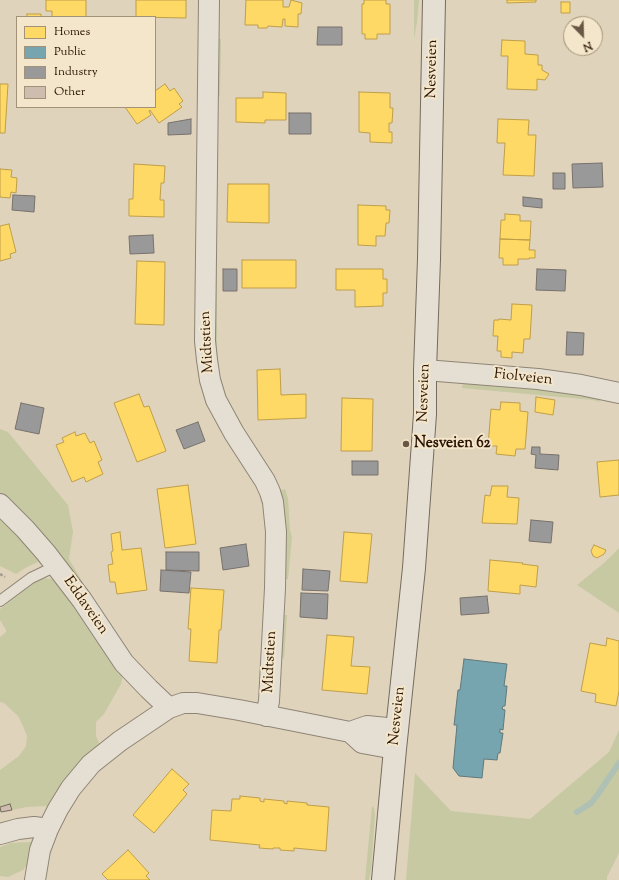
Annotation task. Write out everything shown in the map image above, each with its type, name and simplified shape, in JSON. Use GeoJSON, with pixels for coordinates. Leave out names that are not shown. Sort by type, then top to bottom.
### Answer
{"type":"FeatureCollection","features":[{"type":"Feature","properties":{"kind":"main road","name":"Nesveien"},"geometry":{"type":"LineString","coordinates":[[383,880],[414,568],[425,414],[434,0]]}},
{"type":"Feature","properties":{"kind":"street","name":"Midtstien"},"geometry":{"type":"LineString","coordinates":[[209,0],[207,360],[210,380],[216,400],[234,433],[265,481],[273,502],[276,532],[275,588],[269,701],[266,716]]}},
{"type":"Feature","properties":{"kind":"street","name":"Fiolveien"},"geometry":{"type":"LineString","coordinates":[[425,370],[538,379],[581,385],[619,393]]}},
{"type":"Feature","properties":{"kind":"street","name":"Eddaveien"},"geometry":{"type":"LineString","coordinates":[[0,504],[46,553],[82,600],[124,663],[169,708]]}},
{"type":"Feature","properties":{"kind":"street"},"geometry":{"type":"LineString","coordinates":[[35,880],[40,850],[48,829],[71,788],[91,764],[120,741],[169,708],[184,703],[197,703],[350,732],[368,726],[396,739]]}},
{"type":"Feature","properties":{"kind":"street"},"geometry":{"type":"LineString","coordinates":[[0,834],[34,827],[48,829]]}},
{"type":"Feature","properties":{"kind":"lane"},"geometry":{"type":"LineString","coordinates":[[0,601],[31,578],[56,566]]}},
{"type":"Feature","properties":{"kind":"green space"},"geometry":{"type":"Polygon","coordinates":[[[414,0],[419,0],[414,39],[414,0]]]}},
{"type":"Feature","properties":{"kind":"green space"},"geometry":{"type":"Polygon","coordinates":[[[221,39],[220,97],[217,94],[216,40],[221,39]]]}},
{"type":"Feature","properties":{"kind":"green space"},"geometry":{"type":"Polygon","coordinates":[[[217,262],[217,347],[219,373],[224,394],[213,354],[214,263],[217,262]]]}},
{"type":"Feature","properties":{"kind":"green space"},"geometry":{"type":"Polygon","coordinates":[[[463,382],[563,390],[598,397],[600,402],[593,400],[462,388],[463,382]]]}},
{"type":"Feature","properties":{"kind":"green space"},"geometry":{"type":"Polygon","coordinates":[[[0,429],[8,432],[68,505],[73,532],[69,559],[110,629],[0,497],[0,429]]]}},
{"type":"Feature","properties":{"kind":"green space"},"geometry":{"type":"Polygon","coordinates":[[[285,489],[288,498],[290,530],[292,537],[288,579],[282,579],[286,537],[280,491],[285,489]]]}},
{"type":"Feature","properties":{"kind":"green space"},"geometry":{"type":"Polygon","coordinates":[[[0,510],[43,561],[40,564],[38,562],[16,574],[0,566],[0,510]]]}},
{"type":"Feature","properties":{"kind":"green space"},"geometry":{"type":"Polygon","coordinates":[[[619,548],[619,613],[577,585],[604,563],[619,548]]]}},
{"type":"Feature","properties":{"kind":"green space"},"geometry":{"type":"Polygon","coordinates":[[[42,578],[52,579],[59,582],[123,674],[121,684],[104,714],[96,722],[96,736],[100,745],[64,782],[48,806],[27,807],[12,810],[10,804],[0,807],[0,770],[19,756],[26,746],[27,736],[18,716],[4,703],[0,702],[0,637],[6,632],[6,630],[0,620],[0,609],[33,583],[42,578]]]}},
{"type":"Feature","properties":{"kind":"green space"},"geometry":{"type":"Polygon","coordinates":[[[284,615],[287,615],[284,659],[281,657],[282,619],[284,615]]]}},
{"type":"Feature","properties":{"kind":"green space"},"geometry":{"type":"Polygon","coordinates":[[[619,730],[619,853],[607,877],[607,880],[406,880],[415,773],[451,811],[530,819],[609,752],[619,730]]]}},
{"type":"Feature","properties":{"kind":"green space"},"geometry":{"type":"Polygon","coordinates":[[[372,806],[374,808],[375,815],[371,869],[369,880],[365,880],[372,806]]]}},
{"type":"Feature","properties":{"kind":"green space"},"geometry":{"type":"Polygon","coordinates":[[[11,843],[33,843],[30,858],[23,870],[8,877],[0,876],[0,847],[11,843]]]}},
{"type":"Feature","properties":{"kind":"building: Homes"},"geometry":{"type":"Polygon","coordinates":[[[46,0],[86,0],[86,16],[52,16],[52,11],[46,11],[46,0]]]}},
{"type":"Feature","properties":{"kind":"building: Homes"},"geometry":{"type":"Polygon","coordinates":[[[136,0],[186,0],[186,18],[136,16],[136,0]]]}},
{"type":"Feature","properties":{"kind":"building: Homes"},"geometry":{"type":"Polygon","coordinates":[[[246,0],[283,0],[283,7],[289,7],[291,0],[302,3],[301,14],[298,14],[298,27],[285,26],[285,19],[283,19],[282,27],[268,26],[267,28],[258,28],[258,25],[245,25],[246,0]]]}},
{"type":"Feature","properties":{"kind":"building: Homes"},"geometry":{"type":"Polygon","coordinates":[[[364,0],[386,0],[386,4],[390,4],[390,34],[377,34],[377,39],[365,39],[365,34],[362,34],[362,4],[364,4],[364,0]]]}},
{"type":"Feature","properties":{"kind":"building: Homes"},"geometry":{"type":"Polygon","coordinates":[[[507,0],[536,0],[536,2],[507,3],[507,0]]]}},
{"type":"Feature","properties":{"kind":"building: Homes"},"geometry":{"type":"Polygon","coordinates":[[[561,2],[570,2],[570,13],[561,13],[561,2]]]}},
{"type":"Feature","properties":{"kind":"building: Homes"},"geometry":{"type":"Polygon","coordinates":[[[27,14],[41,14],[41,16],[27,16],[27,14]]]}},
{"type":"Feature","properties":{"kind":"building: Homes"},"geometry":{"type":"Polygon","coordinates":[[[502,40],[525,41],[525,54],[538,55],[538,65],[542,65],[542,70],[549,74],[545,80],[537,79],[537,90],[507,89],[508,56],[501,56],[502,40]]]}},
{"type":"Feature","properties":{"kind":"building: Homes"},"geometry":{"type":"Polygon","coordinates":[[[0,84],[8,84],[5,133],[0,133],[0,84]]]}},
{"type":"Feature","properties":{"kind":"building: Homes"},"geometry":{"type":"Polygon","coordinates":[[[165,84],[170,91],[174,88],[183,101],[179,104],[182,107],[159,123],[150,110],[151,115],[137,124],[126,108],[156,108],[156,90],[165,84]]]}},
{"type":"Feature","properties":{"kind":"building: Homes"},"geometry":{"type":"Polygon","coordinates":[[[263,92],[286,93],[286,120],[265,120],[265,123],[236,122],[236,98],[263,98],[263,92]]]}},
{"type":"Feature","properties":{"kind":"building: Homes"},"geometry":{"type":"Polygon","coordinates":[[[359,92],[390,93],[390,108],[393,108],[392,123],[389,123],[389,132],[392,132],[392,143],[370,142],[370,133],[359,132],[359,92]]]}},
{"type":"Feature","properties":{"kind":"building: Homes"},"geometry":{"type":"Polygon","coordinates":[[[498,119],[529,120],[528,135],[536,135],[534,176],[503,175],[505,143],[497,143],[498,119]]]}},
{"type":"Feature","properties":{"kind":"building: Homes"},"geometry":{"type":"Polygon","coordinates":[[[134,164],[165,166],[164,183],[161,183],[160,200],[164,200],[164,217],[129,216],[129,199],[133,199],[134,164]]]}},
{"type":"Feature","properties":{"kind":"building: Homes"},"geometry":{"type":"Polygon","coordinates":[[[0,169],[12,170],[11,177],[17,178],[16,193],[11,192],[10,198],[0,197],[0,169]]]}},
{"type":"Feature","properties":{"kind":"building: Homes"},"geometry":{"type":"Polygon","coordinates":[[[228,184],[269,184],[269,223],[227,222],[228,184]]]}},
{"type":"Feature","properties":{"kind":"building: Homes"},"geometry":{"type":"Polygon","coordinates":[[[358,205],[386,206],[386,210],[390,210],[389,223],[386,223],[385,236],[376,236],[376,246],[358,245],[358,205]]]}},
{"type":"Feature","properties":{"kind":"building: Homes"},"geometry":{"type":"Polygon","coordinates":[[[505,214],[520,215],[520,221],[531,221],[530,240],[500,239],[501,220],[505,220],[505,214]]]}},
{"type":"Feature","properties":{"kind":"building: Homes"},"geometry":{"type":"Polygon","coordinates":[[[9,224],[16,252],[10,254],[11,258],[0,261],[0,226],[9,224]]]}},
{"type":"Feature","properties":{"kind":"building: Homes"},"geometry":{"type":"Polygon","coordinates":[[[500,239],[530,240],[529,250],[535,250],[535,258],[518,259],[518,265],[503,265],[503,258],[499,258],[500,239]]]}},
{"type":"Feature","properties":{"kind":"building: Homes"},"geometry":{"type":"Polygon","coordinates":[[[242,260],[296,260],[296,288],[242,288],[242,260]]]}},
{"type":"Feature","properties":{"kind":"building: Homes"},"geometry":{"type":"Polygon","coordinates":[[[137,261],[165,262],[164,325],[135,324],[137,261]]]}},
{"type":"Feature","properties":{"kind":"building: Homes"},"geometry":{"type":"Polygon","coordinates":[[[336,269],[383,269],[383,279],[387,279],[387,293],[383,293],[383,306],[355,307],[355,290],[336,290],[336,269]]]}},
{"type":"Feature","properties":{"kind":"building: Homes"},"geometry":{"type":"Polygon","coordinates":[[[512,304],[532,305],[530,339],[524,339],[523,353],[512,352],[512,358],[501,357],[501,351],[497,351],[498,336],[493,336],[494,320],[511,320],[512,304]]]}},
{"type":"Feature","properties":{"kind":"building: Homes"},"geometry":{"type":"Polygon","coordinates":[[[280,369],[281,395],[306,394],[306,418],[258,420],[257,370],[280,369]]]}},
{"type":"Feature","properties":{"kind":"building: Homes"},"geometry":{"type":"Polygon","coordinates":[[[139,394],[144,407],[149,406],[166,451],[137,462],[114,403],[139,394]]]}},
{"type":"Feature","properties":{"kind":"building: Homes"},"geometry":{"type":"Polygon","coordinates":[[[536,397],[555,400],[553,415],[535,412],[536,397]]]}},
{"type":"Feature","properties":{"kind":"building: Homes"},"geometry":{"type":"Polygon","coordinates":[[[342,398],[373,399],[372,451],[341,451],[342,398]]]}},
{"type":"Feature","properties":{"kind":"building: Homes"},"geometry":{"type":"Polygon","coordinates":[[[501,402],[520,403],[520,411],[528,412],[525,449],[516,449],[515,456],[496,454],[497,446],[488,446],[491,409],[500,410],[501,402]]]}},
{"type":"Feature","properties":{"kind":"building: Homes"},"geometry":{"type":"Polygon","coordinates":[[[75,432],[76,436],[85,433],[90,443],[94,441],[102,460],[98,462],[103,474],[86,482],[84,477],[72,482],[56,445],[64,442],[62,438],[75,432]]]}},
{"type":"Feature","properties":{"kind":"building: Homes"},"geometry":{"type":"Polygon","coordinates":[[[619,460],[619,495],[600,497],[597,462],[619,460]]]}},
{"type":"Feature","properties":{"kind":"building: Homes"},"geometry":{"type":"Polygon","coordinates":[[[188,485],[196,544],[165,548],[157,489],[188,485]]]}},
{"type":"Feature","properties":{"kind":"building: Homes"},"geometry":{"type":"Polygon","coordinates":[[[492,486],[508,486],[507,497],[519,498],[517,524],[482,523],[485,495],[490,496],[492,486]]]}},
{"type":"Feature","properties":{"kind":"building: Homes"},"geometry":{"type":"Polygon","coordinates":[[[120,532],[122,550],[141,548],[147,590],[117,594],[115,582],[110,582],[108,565],[113,564],[111,534],[120,532]]]}},
{"type":"Feature","properties":{"kind":"building: Homes"},"geometry":{"type":"Polygon","coordinates":[[[344,532],[372,534],[367,583],[340,581],[344,532]]]}},
{"type":"Feature","properties":{"kind":"building: Homes"},"geometry":{"type":"Polygon","coordinates":[[[594,545],[606,550],[604,554],[597,558],[593,556],[591,551],[594,545]]]}},
{"type":"Feature","properties":{"kind":"building: Homes"},"geometry":{"type":"Polygon","coordinates":[[[490,560],[538,566],[536,587],[520,585],[520,594],[488,591],[490,560]]]}},
{"type":"Feature","properties":{"kind":"building: Homes"},"geometry":{"type":"Polygon","coordinates":[[[191,588],[224,590],[217,663],[189,661],[191,629],[188,629],[191,588]]]}},
{"type":"Feature","properties":{"kind":"building: Homes"},"geometry":{"type":"Polygon","coordinates":[[[327,635],[354,637],[351,666],[370,667],[367,694],[322,690],[327,635]]]}},
{"type":"Feature","properties":{"kind":"building: Homes"},"geometry":{"type":"Polygon","coordinates":[[[607,638],[619,641],[619,691],[616,706],[595,702],[596,694],[581,691],[590,643],[606,646],[607,638]]]}},
{"type":"Feature","properties":{"kind":"building: Homes"},"geometry":{"type":"Polygon","coordinates":[[[172,769],[189,784],[183,790],[187,794],[154,833],[133,815],[172,769]]]}},
{"type":"Feature","properties":{"kind":"building: Homes"},"geometry":{"type":"Polygon","coordinates":[[[240,796],[260,798],[260,801],[264,802],[264,799],[284,801],[284,803],[287,804],[287,801],[329,807],[326,851],[294,848],[294,851],[280,850],[280,848],[259,848],[260,845],[210,840],[212,810],[231,811],[232,799],[240,799],[240,796]]]}},
{"type":"Feature","properties":{"kind":"building: Homes"},"geometry":{"type":"Polygon","coordinates":[[[128,850],[149,873],[146,876],[150,880],[108,880],[102,874],[128,850]]]}},
{"type":"Feature","properties":{"kind":"building: Public"},"geometry":{"type":"Polygon","coordinates":[[[464,659],[507,664],[504,686],[507,686],[505,706],[503,706],[502,709],[505,710],[503,730],[500,729],[500,733],[503,733],[500,753],[498,753],[497,760],[484,759],[482,778],[459,776],[453,768],[457,725],[454,725],[458,690],[460,690],[464,659]]]}},
{"type":"Feature","properties":{"kind":"building: Industry"},"geometry":{"type":"Polygon","coordinates":[[[318,27],[342,27],[342,45],[317,45],[318,27]]]}},
{"type":"Feature","properties":{"kind":"building: Industry"},"geometry":{"type":"Polygon","coordinates":[[[289,113],[311,113],[311,134],[289,134],[289,113]]]}},
{"type":"Feature","properties":{"kind":"building: Industry"},"geometry":{"type":"Polygon","coordinates":[[[191,119],[191,134],[168,135],[168,123],[191,119]]]}},
{"type":"Feature","properties":{"kind":"building: Industry"},"geometry":{"type":"Polygon","coordinates":[[[602,163],[603,187],[573,188],[572,164],[602,163]]]}},
{"type":"Feature","properties":{"kind":"building: Industry"},"geometry":{"type":"Polygon","coordinates":[[[553,173],[565,173],[565,189],[553,189],[553,173]]]}},
{"type":"Feature","properties":{"kind":"building: Industry"},"geometry":{"type":"Polygon","coordinates":[[[13,195],[35,196],[34,212],[12,210],[13,195]]]}},
{"type":"Feature","properties":{"kind":"building: Industry"},"geometry":{"type":"Polygon","coordinates":[[[523,197],[542,199],[542,208],[523,206],[523,197]]]}},
{"type":"Feature","properties":{"kind":"building: Industry"},"geometry":{"type":"Polygon","coordinates":[[[153,235],[154,253],[130,254],[129,236],[153,235]]]}},
{"type":"Feature","properties":{"kind":"building: Industry"},"geometry":{"type":"Polygon","coordinates":[[[223,269],[237,269],[237,291],[223,291],[223,269]]]}},
{"type":"Feature","properties":{"kind":"building: Industry"},"geometry":{"type":"Polygon","coordinates":[[[537,269],[566,270],[565,291],[536,290],[537,269]]]}},
{"type":"Feature","properties":{"kind":"building: Industry"},"geometry":{"type":"Polygon","coordinates":[[[567,332],[584,333],[583,355],[566,355],[567,332]]]}},
{"type":"Feature","properties":{"kind":"building: Industry"},"geometry":{"type":"Polygon","coordinates":[[[21,403],[44,408],[39,434],[15,429],[21,403]]]}},
{"type":"Feature","properties":{"kind":"building: Industry"},"geometry":{"type":"Polygon","coordinates":[[[198,422],[205,441],[184,449],[176,430],[198,422]]]}},
{"type":"Feature","properties":{"kind":"building: Industry"},"geometry":{"type":"Polygon","coordinates":[[[532,447],[540,447],[540,454],[559,455],[558,470],[535,468],[536,455],[531,454],[532,447]]]}},
{"type":"Feature","properties":{"kind":"building: Industry"},"geometry":{"type":"Polygon","coordinates":[[[352,461],[378,461],[378,475],[352,475],[352,461]]]}},
{"type":"Feature","properties":{"kind":"building: Industry"},"geometry":{"type":"Polygon","coordinates":[[[531,520],[553,522],[551,543],[529,541],[531,520]]]}},
{"type":"Feature","properties":{"kind":"building: Industry"},"geometry":{"type":"Polygon","coordinates":[[[246,544],[249,566],[223,570],[220,548],[246,544]]]}},
{"type":"Feature","properties":{"kind":"building: Industry"},"geometry":{"type":"Polygon","coordinates":[[[166,552],[199,552],[199,571],[166,570],[166,552]]]}},
{"type":"Feature","properties":{"kind":"building: Industry"},"geometry":{"type":"Polygon","coordinates":[[[303,569],[330,571],[328,591],[302,590],[303,569]]]}},
{"type":"Feature","properties":{"kind":"building: Industry"},"geometry":{"type":"Polygon","coordinates":[[[161,570],[191,572],[189,593],[160,591],[161,570]]]}},
{"type":"Feature","properties":{"kind":"building: Industry"},"geometry":{"type":"Polygon","coordinates":[[[301,593],[328,594],[327,619],[300,617],[301,593]]]}},
{"type":"Feature","properties":{"kind":"building: Industry"},"geometry":{"type":"Polygon","coordinates":[[[487,596],[489,613],[461,615],[460,598],[487,596]]]}},
{"type":"Feature","properties":{"kind":"building: Other"},"geometry":{"type":"Polygon","coordinates":[[[10,804],[12,810],[1,812],[0,807],[10,804]]]}},
{"type":"Feature","properties":{"kind":"waterway"},"geometry":{"type":"LineString","coordinates":[[577,812],[592,802],[619,763]]}},
{"type":"Feature","properties":{"kind":"place","name":"Nesveien 62"},"geometry":{"type":"Point","coordinates":[406,444]}}]}
